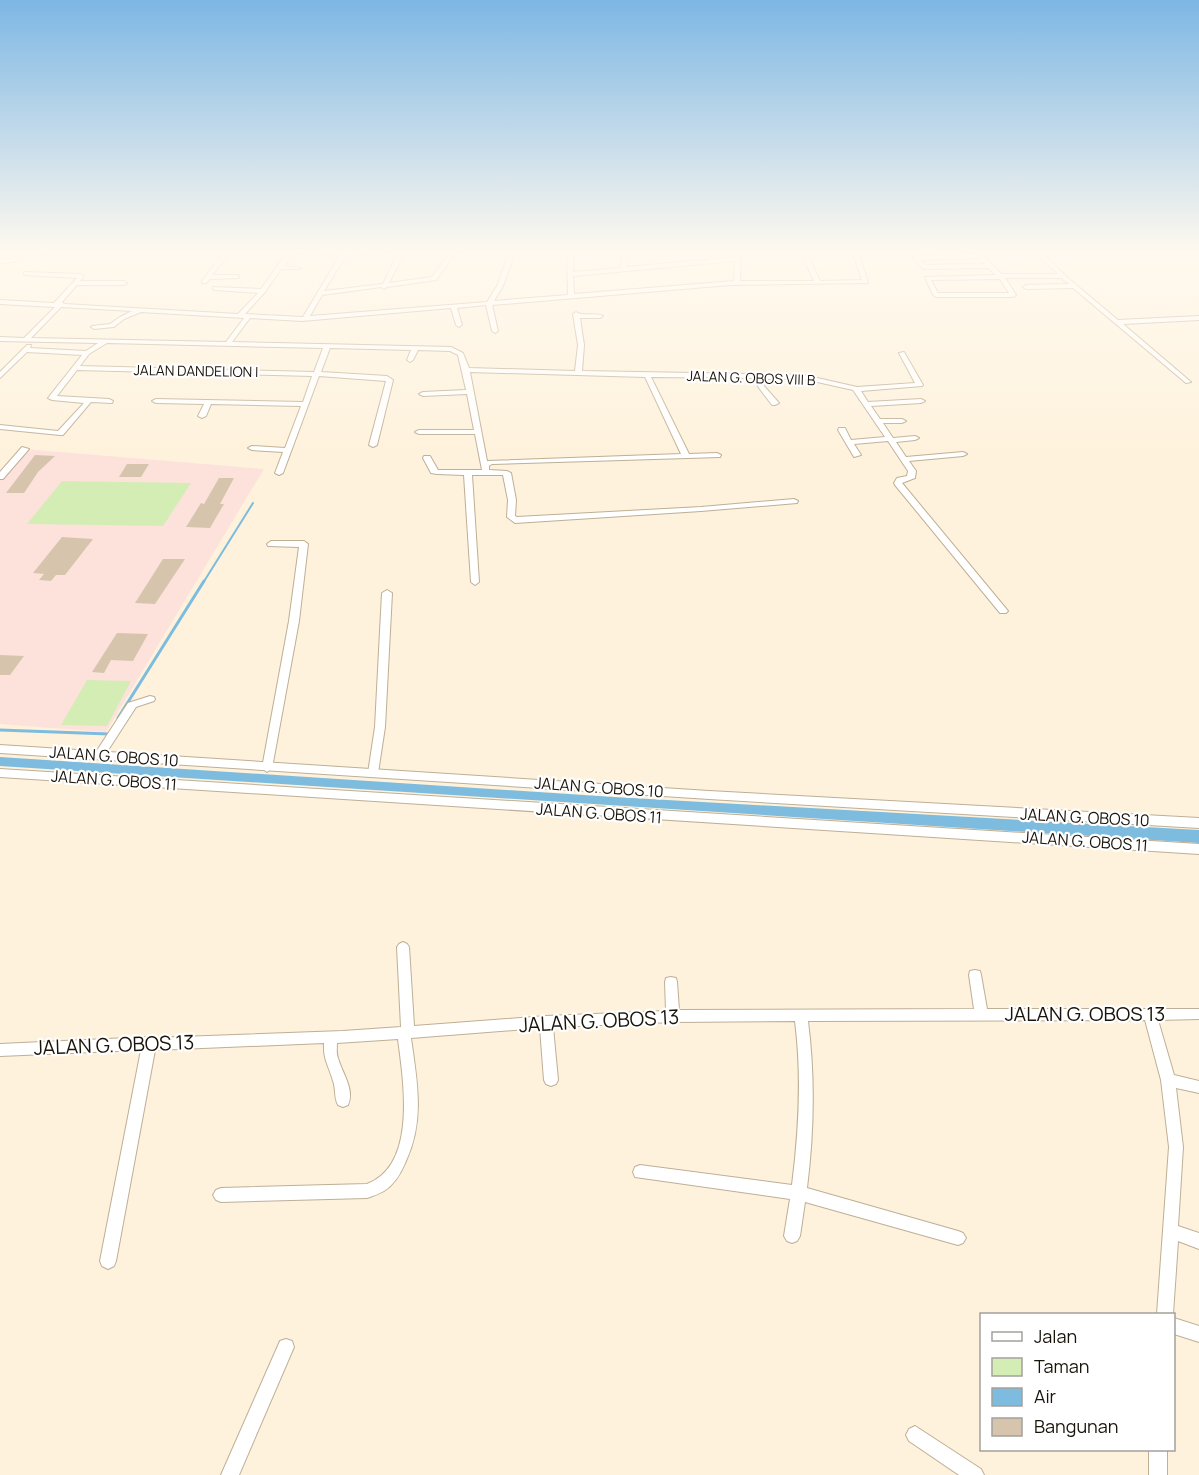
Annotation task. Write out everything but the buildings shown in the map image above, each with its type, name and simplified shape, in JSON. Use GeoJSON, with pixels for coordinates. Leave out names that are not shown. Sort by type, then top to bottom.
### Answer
{"type":"FeatureCollection","features":[{"type":"Feature","properties":{"kind":"street"},"geometry":{"type":"LineString","coordinates":[[26,339],[44,320]]}},
{"type":"Feature","properties":{"kind":"street"},"geometry":{"type":"LineString","coordinates":[[94,327],[112,326],[120,320]]}},
{"type":"Feature","properties":{"kind":"street"},"geometry":{"type":"LineString","coordinates":[[227,345],[242,320]]}},
{"type":"Feature","properties":{"kind":"street"},"geometry":{"type":"LineString","coordinates":[[458,320],[459,325]]}},
{"type":"Feature","properties":{"kind":"street"},"geometry":{"type":"LineString","coordinates":[[493,320],[495,331]]}},
{"type":"Feature","properties":{"kind":"street"},"geometry":{"type":"LineString","coordinates":[[577,320],[580,345],[578,374]]}},
{"type":"Feature","properties":{"kind":"street"},"geometry":{"type":"LineString","coordinates":[[1115,320],[1188,382]]}},
{"type":"Feature","properties":{"kind":"street"},"geometry":{"type":"LineString","coordinates":[[1118,322],[1162,320]]}},
{"type":"Feature","properties":{"kind":"street"},"geometry":{"type":"LineString","coordinates":[[279,473],[317,375],[337,337]]}},
{"type":"Feature","properties":{"kind":"street"},"geometry":{"type":"LineString","coordinates":[[0,339],[330,347],[442,347],[457,351],[461,354],[466,370],[485,469]]}},
{"type":"Feature","properties":{"kind":"street"},"geometry":{"type":"LineString","coordinates":[[0,376],[37,339]]}},
{"type":"Feature","properties":{"kind":"street"},"geometry":{"type":"LineString","coordinates":[[106,341],[87,353],[52,396],[109,401]]}},
{"type":"Feature","properties":{"kind":"street"},"geometry":{"type":"LineString","coordinates":[[410,360],[416,347]]}},
{"type":"Feature","properties":{"kind":"street"},"geometry":{"type":"LineString","coordinates":[[25,350],[87,353]]}},
{"type":"Feature","properties":{"kind":"street","name":"JALAN G. OBOS VIII B"},"geometry":{"type":"LineString","coordinates":[[466,370],[812,378],[856,389],[920,385],[902,353]]}},
{"type":"Feature","properties":{"kind":"street","name":"JALAN DANDELION I"},"geometry":{"type":"LineString","coordinates":[[75,368],[390,379],[373,445]]}},
{"type":"Feature","properties":{"kind":"street"},"geometry":{"type":"LineString","coordinates":[[647,375],[686,456]]}},
{"type":"Feature","properties":{"kind":"street"},"geometry":{"type":"LineString","coordinates":[[757,377],[761,387],[775,403]]}},
{"type":"Feature","properties":{"kind":"street"},"geometry":{"type":"LineString","coordinates":[[856,389],[912,474],[911,478],[900,480],[898,483],[1003,611]]}},
{"type":"Feature","properties":{"kind":"street"},"geometry":{"type":"LineString","coordinates":[[423,394],[471,392]]}},
{"type":"Feature","properties":{"kind":"street"},"geometry":{"type":"LineString","coordinates":[[4,427],[60,433],[87,403],[87,400]]}},
{"type":"Feature","properties":{"kind":"street"},"geometry":{"type":"LineString","coordinates":[[156,401],[305,404]]}},
{"type":"Feature","properties":{"kind":"street"},"geometry":{"type":"LineString","coordinates":[[866,404],[921,401]]}},
{"type":"Feature","properties":{"kind":"street"},"geometry":{"type":"LineString","coordinates":[[202,416],[207,402]]}},
{"type":"Feature","properties":{"kind":"street"},"geometry":{"type":"LineString","coordinates":[[878,422],[902,421]]}},
{"type":"Feature","properties":{"kind":"street"},"geometry":{"type":"LineString","coordinates":[[842,429],[857,455]]}},
{"type":"Feature","properties":{"kind":"street"},"geometry":{"type":"LineString","coordinates":[[419,432],[479,432]]}},
{"type":"Feature","properties":{"kind":"street"},"geometry":{"type":"LineString","coordinates":[[849,442],[915,438]]}},
{"type":"Feature","properties":{"kind":"street"},"geometry":{"type":"LineString","coordinates":[[252,448],[287,450]]}},
{"type":"Feature","properties":{"kind":"street"},"geometry":{"type":"LineString","coordinates":[[0,477],[25,449]]}},
{"type":"Feature","properties":{"kind":"street"},"geometry":{"type":"LineString","coordinates":[[904,459],[963,454]]}},
{"type":"Feature","properties":{"kind":"street"},"geometry":{"type":"LineString","coordinates":[[485,469],[491,462],[717,455]]}},
{"type":"Feature","properties":{"kind":"street"},"geometry":{"type":"LineString","coordinates":[[937,457],[946,467]]}},
{"type":"Feature","properties":{"kind":"street"},"geometry":{"type":"LineString","coordinates":[[427,458],[434,471],[442,473],[485,469],[507,474],[512,517],[518,520],[794,501]]}},
{"type":"Feature","properties":{"kind":"street"},"geometry":{"type":"LineString","coordinates":[[468,472],[475,582]]}},
{"type":"Feature","properties":{"kind":"street"},"geometry":{"type":"LineString","coordinates":[[267,768],[294,621],[304,544],[272,543]]}},
{"type":"Feature","properties":{"kind":"street"},"geometry":{"type":"LineString","coordinates":[[373,773],[380,727],[387,593]]}},
{"type":"Feature","properties":{"kind":"street"},"geometry":{"type":"LineString","coordinates":[[99,755],[132,705],[150,699]]}},
{"type":"Feature","properties":{"kind":"street","name":"JALAN G. OBOS 10"},"geometry":{"type":"LineString","coordinates":[[0,749],[267,768],[1199,823]]}},
{"type":"Feature","properties":{"kind":"street","name":"JALAN G. OBOS 11"},"geometry":{"type":"LineString","coordinates":[[0,773],[613,814],[878,828],[1199,849]]}},
{"type":"Feature","properties":{"kind":"street"},"geometry":{"type":"LineString","coordinates":[[221,1195],[367,1191],[378,1189],[387,1181],[406,1142],[412,1112],[406,1033],[404,946]]}},
{"type":"Feature","properties":{"kind":"street"},"geometry":{"type":"LineString","coordinates":[[975,975],[981,1015]]}},
{"type":"Feature","properties":{"kind":"street"},"geometry":{"type":"LineString","coordinates":[[671,982],[673,1016]]}},
{"type":"Feature","properties":{"kind":"street"},"geometry":{"type":"LineString","coordinates":[[1150,1013],[1168,1080],[1176,1147],[1165,1313]]}},
{"type":"Feature","properties":{"kind":"street","name":"JALAN G. OBOS 13"},"geometry":{"type":"LineString","coordinates":[[0,1050],[331,1038],[546,1022],[673,1016],[1199,1014]]}},
{"type":"Feature","properties":{"kind":"street"},"geometry":{"type":"LineString","coordinates":[[792,1236],[799,1193],[806,1051],[801,1016]]}},
{"type":"Feature","properties":{"kind":"street"},"geometry":{"type":"LineString","coordinates":[[546,1022],[551,1080]]}},
{"type":"Feature","properties":{"kind":"street"},"geometry":{"type":"LineString","coordinates":[[331,1038],[330,1056],[342,1083],[343,1101]]}},
{"type":"Feature","properties":{"kind":"street"},"geometry":{"type":"LineString","coordinates":[[108,1261],[149,1043]]}},
{"type":"Feature","properties":{"kind":"street"},"geometry":{"type":"LineString","coordinates":[[1168,1080],[1199,1087]]}},
{"type":"Feature","properties":{"kind":"street"},"geometry":{"type":"LineString","coordinates":[[640,1172],[799,1193],[958,1238]]}},
{"type":"Feature","properties":{"kind":"street"},"geometry":{"type":"LineString","coordinates":[[1171,1231],[1199,1241]]}},
{"type":"Feature","properties":{"kind":"street"},"geometry":{"type":"LineString","coordinates":[[1175,1327],[1199,1334]]}},
{"type":"Feature","properties":{"kind":"street"},"geometry":{"type":"LineString","coordinates":[[230,1475],[286,1347]]}},
{"type":"Feature","properties":{"kind":"street"},"geometry":{"type":"LineString","coordinates":[[915,1435],[975,1475]]}},
{"type":"Feature","properties":{"kind":"street"},"geometry":{"type":"LineString","coordinates":[[1158,1451],[1158,1475]]}},
{"type":"Feature","properties":{"kind":"shaded area"},"geometry":{"type":"Polygon","coordinates":[[[24,449],[264,469],[106,732],[0,724],[0,475],[24,449]]]}},
{"type":"Feature","properties":{"kind":"green space"},"geometry":{"type":"Polygon","coordinates":[[[62,481],[191,483],[163,526],[27,524],[62,481]]]}},
{"type":"Feature","properties":{"kind":"green space"},"geometry":{"type":"Polygon","coordinates":[[[87,680],[131,681],[107,726],[61,725],[87,680]]]}},
{"type":"Feature","properties":{"kind":"water"},"geometry":{"type":"Polygon","coordinates":[[[0,757],[614,797],[1199,830],[1199,843],[0,766],[0,757]]]}},
{"type":"Feature","properties":{"kind":"waterway"},"geometry":{"type":"LineString","coordinates":[[203,583],[253,503]]}},
{"type":"Feature","properties":{"kind":"waterway"},"geometry":{"type":"LineString","coordinates":[[118,718],[204,581]]}},
{"type":"Feature","properties":{"kind":"waterway"},"geometry":{"type":"LineString","coordinates":[[0,730],[109,734]]}}]}
